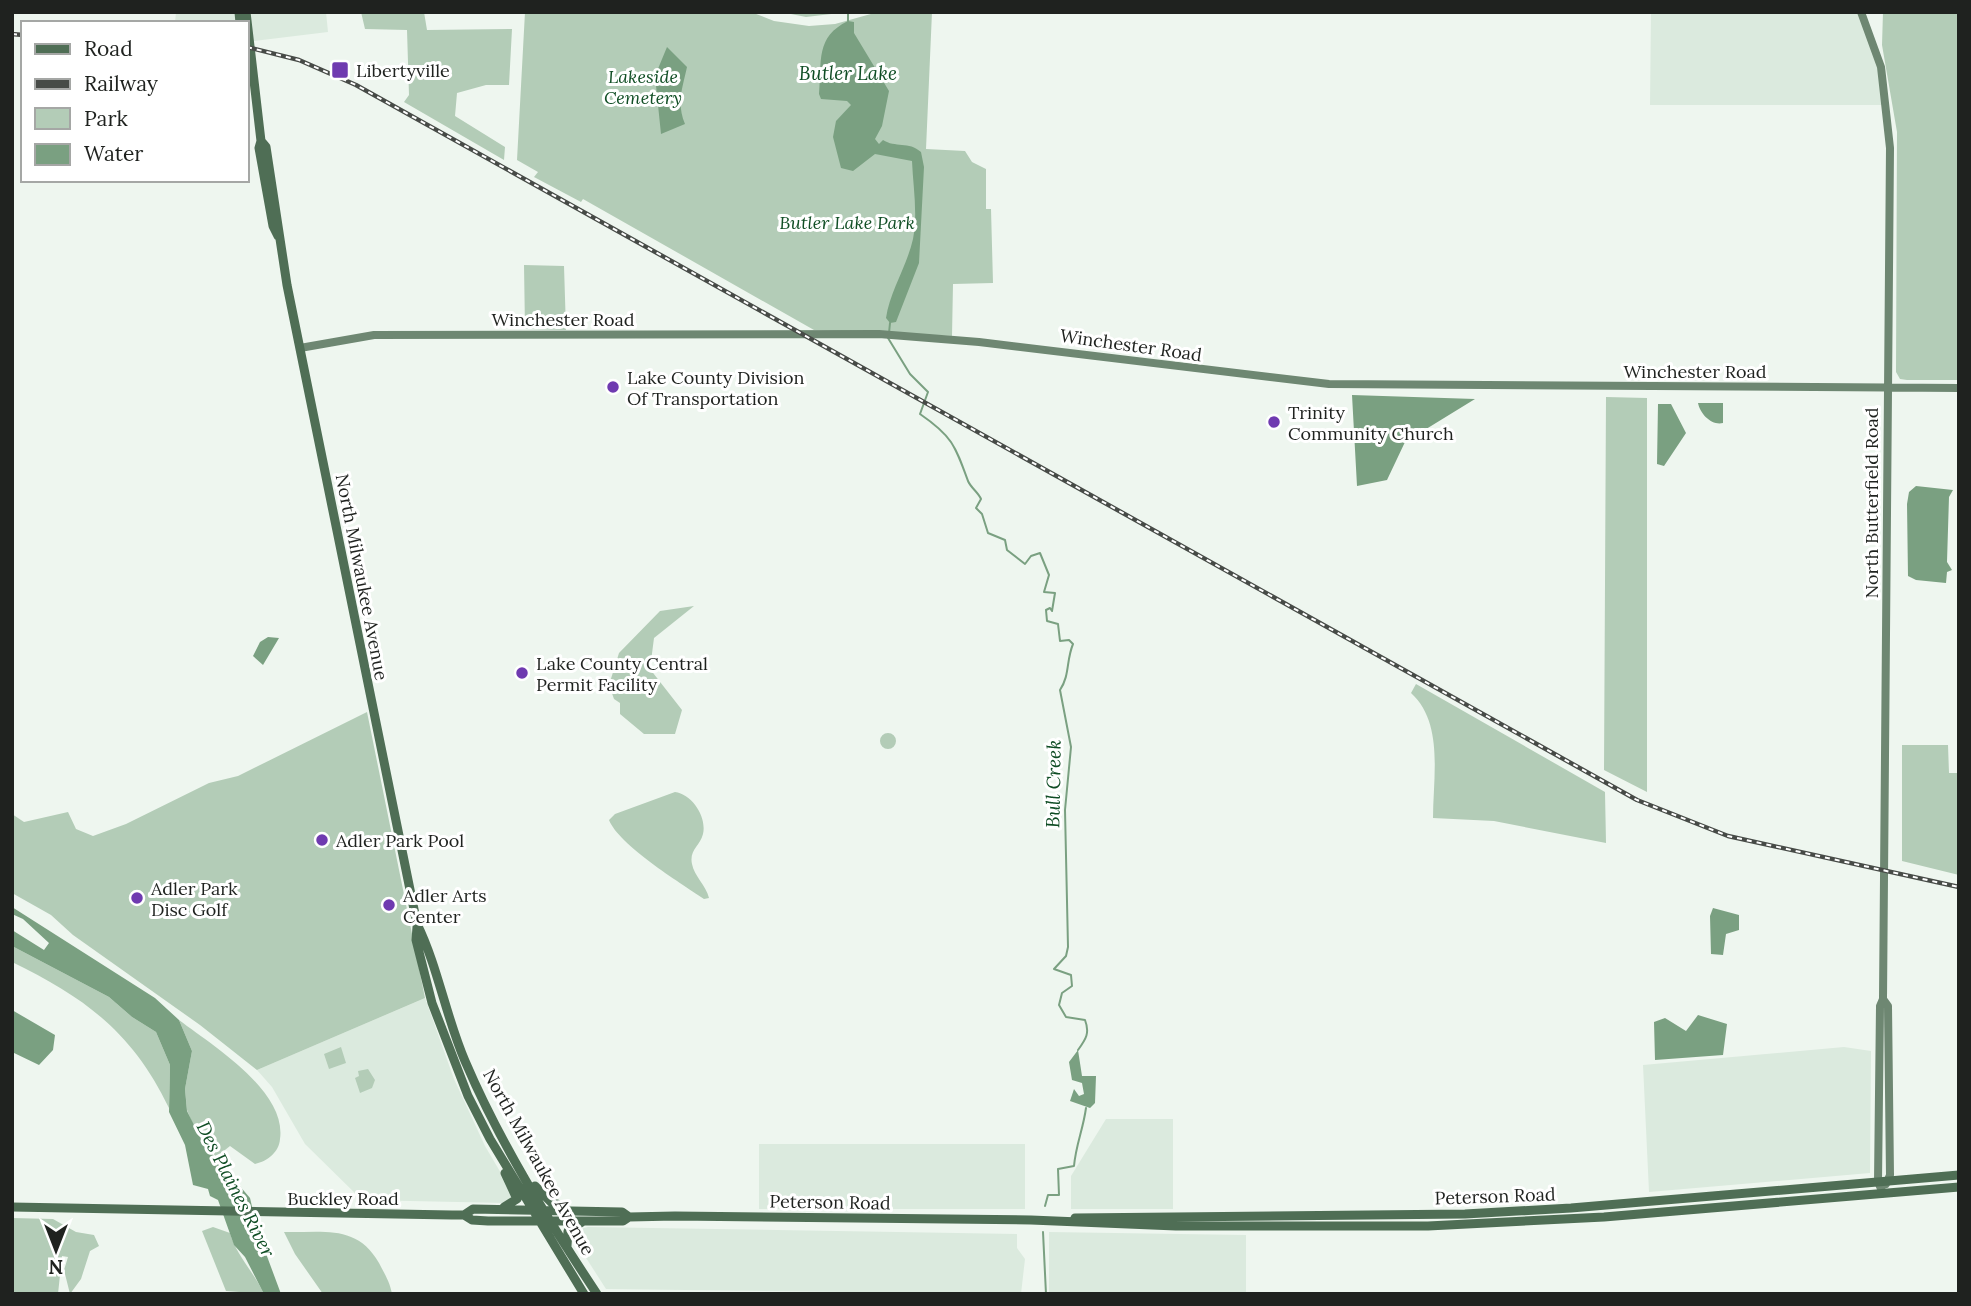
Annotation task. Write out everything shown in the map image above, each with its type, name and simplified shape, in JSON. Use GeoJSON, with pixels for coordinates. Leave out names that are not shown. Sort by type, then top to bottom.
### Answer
{"type":"FeatureCollection","features":[{"type":"Feature","properties":{"kind":"main road","name":"North Butterfield Road"},"geometry":{"type":"LineString","coordinates":[[1861,12],[1881,67],[1889,126],[1883,999],[1880,1006],[1879,1039],[1883,1193]]}},
{"type":"Feature","properties":{"kind":"main road","name":"North Milwaukee Avenue"},"geometry":{"type":"LineString","coordinates":[[248,25],[252,52],[248,56],[261,141],[266,147],[300,348],[417,924],[464,1059],[485,1105],[529,1184],[597,1294]]}},
{"type":"Feature","properties":{"kind":"main road","name":"Winchester Road"},"geometry":{"type":"LineString","coordinates":[[300,348],[374,335],[879,334],[1329,384],[1959,388]]}},
{"type":"Feature","properties":{"kind":"main road","name":"North Milwaukee Avenue"},"geometry":{"type":"LineString","coordinates":[[417,924],[416,940],[432,1003],[456,1069],[490,1139],[584,1294]]}},
{"type":"Feature","properties":{"kind":"main road","name":"North Butterfield Road"},"geometry":{"type":"LineString","coordinates":[[1883,999],[1888,1006],[1889,1083],[1883,1181]]}},
{"type":"Feature","properties":{"kind":"main road"},"geometry":{"type":"LineString","coordinates":[[1870,1093],[1875,1085],[1879,1039]]}},
{"type":"Feature","properties":{"kind":"main road"},"geometry":{"type":"LineString","coordinates":[[1879,1098],[1889,1083]]}},
{"type":"Feature","properties":{"kind":"main road"},"geometry":{"type":"LineString","coordinates":[[490,1139],[492,1151],[517,1196],[511,1205],[491,1210]]}},
{"type":"Feature","properties":{"kind":"main road","name":"Peterson Road"},"geometry":{"type":"LineString","coordinates":[[546,1211],[622,1212],[629,1217],[1031,1220],[1478,1213],[1580,1208],[1959,1175]]}},
{"type":"Feature","properties":{"kind":"main road"},"geometry":{"type":"LineString","coordinates":[[529,1184],[556,1206],[603,1206],[610,1212]]}},
{"type":"Feature","properties":{"kind":"main road","name":"Peterson Road"},"geometry":{"type":"LineString","coordinates":[[1031,1220],[1186,1226],[1440,1226],[1604,1217],[1959,1188]]}},
{"type":"Feature","properties":{"kind":"main road","name":"Buckley Road"},"geometry":{"type":"LineString","coordinates":[[12,1207],[464,1215],[473,1209],[546,1211]]}},
{"type":"Feature","properties":{"kind":"main road","name":"Peterson Road"},"geometry":{"type":"LineString","coordinates":[[464,1215],[471,1220],[488,1221],[624,1222],[629,1217]]}},
{"type":"Feature","properties":{"kind":"main road"},"geometry":{"type":"LineString","coordinates":[[488,1221],[493,1225],[531,1226],[556,1248]]}},
{"type":"Feature","properties":{"kind":"main road"},"geometry":{"type":"LineString","coordinates":[[568,1247],[568,1231],[584,1221]]}},
{"type":"Feature","properties":{"kind":"shaded area"},"geometry":{"type":"Polygon","coordinates":[[[176,12],[326,12],[328,32],[253,41],[248,21],[175,21],[176,12]]]}},
{"type":"Feature","properties":{"kind":"shaded area"},"geometry":{"type":"Polygon","coordinates":[[[1651,12],[1861,12],[1887,105],[1650,105],[1651,12]]]}},
{"type":"Feature","properties":{"kind":"shaded area"},"geometry":{"type":"Polygon","coordinates":[[[425,998],[454,1079],[485,1146],[512,1192],[512,1198],[506,1203],[362,1200],[305,1144],[272,1087],[257,1070],[425,998]]]}},
{"type":"Feature","properties":{"kind":"shaded area"},"geometry":{"type":"Polygon","coordinates":[[[1844,1047],[1871,1051],[1870,1173],[1649,1192],[1643,1065],[1844,1047]]]}},
{"type":"Feature","properties":{"kind":"shaded area"},"geometry":{"type":"Polygon","coordinates":[[[1106,1119],[1173,1119],[1173,1209],[1071,1209],[1071,1176],[1106,1119]]]}},
{"type":"Feature","properties":{"kind":"shaded area"},"geometry":{"type":"Polygon","coordinates":[[[759,1144],[1025,1144],[1025,1209],[759,1209],[759,1144]]]}},
{"type":"Feature","properties":{"kind":"shaded area"},"geometry":{"type":"Polygon","coordinates":[[[580,1229],[1017,1234],[1017,1248],[1025,1259],[1021,1294],[606,1289],[574,1239],[580,1229]]]}},
{"type":"Feature","properties":{"kind":"shaded area"},"geometry":{"type":"Polygon","coordinates":[[[1049,1232],[1246,1235],[1246,1294],[1049,1294],[1049,1232]]]}},
{"type":"Feature","properties":{"kind":"green space"},"geometry":{"type":"Polygon","coordinates":[[[361,12],[424,12],[427,30],[512,29],[509,85],[486,85],[457,93],[455,116],[505,147],[504,160],[404,102],[409,95],[407,30],[365,29],[361,12]]]}},
{"type":"Feature","properties":{"kind":"green space","name":"Butler Lake Park"},"geometry":{"type":"Polygon","coordinates":[[[525,12],[751,12],[774,21],[809,26],[835,24],[878,12],[932,12],[926,149],[965,151],[972,162],[986,169],[986,209],[991,209],[993,283],[953,284],[952,336],[814,330],[583,199],[581,202],[534,177],[538,172],[517,160],[525,12]]]}},
{"type":"Feature","properties":{"kind":"green space"},"geometry":{"type":"Polygon","coordinates":[[[781,12],[848,12],[806,17],[781,12]]]}},
{"type":"Feature","properties":{"kind":"green space"},"geometry":{"type":"Polygon","coordinates":[[[1883,12],[1959,12],[1959,380],[1907,380],[1900,379],[1896,372],[1897,132],[1882,45],[1883,12]]]}},
{"type":"Feature","properties":{"kind":"green space"},"geometry":{"type":"Polygon","coordinates":[[[524,265],[564,266],[566,330],[525,329],[524,265]]]}},
{"type":"Feature","properties":{"kind":"green space"},"geometry":{"type":"Polygon","coordinates":[[[1606,397],[1647,398],[1647,792],[1604,770],[1606,397]]]}},
{"type":"Feature","properties":{"kind":"green space"},"geometry":{"type":"Polygon","coordinates":[[[694,606],[654,638],[650,669],[682,710],[675,734],[644,734],[620,714],[620,703],[614,699],[609,685],[619,653],[660,611],[694,606]]]}},
{"type":"Feature","properties":{"kind":"green space"},"geometry":{"type":"Polygon","coordinates":[[[1416,684],[1605,792],[1606,843],[1494,821],[1433,818],[1435,768],[1432,735],[1421,705],[1411,693],[1416,684]]]}},
{"type":"Feature","properties":{"kind":"green space","name":"Adler Park Disc Golf"},"geometry":{"type":"Polygon","coordinates":[[[367,712],[425,998],[257,1070],[200,1025],[73,935],[51,915],[12,893],[12,814],[24,822],[68,812],[76,829],[93,836],[126,824],[209,783],[238,776],[367,712]]]}},
{"type":"Feature","properties":{"kind":"green space"},"geometry":{"type":"Polygon","coordinates":[[[888,733],[894,735],[894,747],[888,749],[882,747],[880,741],[882,735],[888,733]]]}},
{"type":"Feature","properties":{"kind":"green space"},"geometry":{"type":"Polygon","coordinates":[[[1902,745],[1948,745],[1949,773],[1959,773],[1959,875],[1902,861],[1902,745]]]}},
{"type":"Feature","properties":{"kind":"green space"},"geometry":{"type":"Polygon","coordinates":[[[675,792],[687,797],[697,807],[703,821],[703,834],[691,859],[709,898],[704,899],[637,852],[609,820],[615,814],[675,792]]]}},
{"type":"Feature","properties":{"kind":"green space"},"geometry":{"type":"Polygon","coordinates":[[[12,946],[109,997],[132,1017],[156,1032],[170,1065],[169,1108],[140,1059],[123,1038],[85,1004],[12,962],[12,946]]]}},
{"type":"Feature","properties":{"kind":"green space"},"geometry":{"type":"Polygon","coordinates":[[[179,1020],[244,1071],[272,1104],[279,1121],[280,1139],[278,1148],[264,1161],[255,1164],[230,1146],[225,1150],[230,1174],[196,1132],[187,1110],[185,1089],[192,1051],[179,1020]]]}},
{"type":"Feature","properties":{"kind":"green space"},"geometry":{"type":"Polygon","coordinates":[[[341,1047],[346,1063],[329,1069],[324,1054],[341,1047]]]}},
{"type":"Feature","properties":{"kind":"green space"},"geometry":{"type":"Polygon","coordinates":[[[368,1069],[375,1080],[372,1088],[360,1093],[355,1078],[359,1076],[358,1071],[368,1069]]]}},
{"type":"Feature","properties":{"kind":"green space"},"geometry":{"type":"Polygon","coordinates":[[[12,1218],[53,1219],[76,1232],[94,1235],[99,1246],[90,1251],[81,1279],[70,1294],[64,1270],[68,1257],[62,1256],[58,1294],[12,1294],[12,1218]]]}},
{"type":"Feature","properties":{"kind":"green space"},"geometry":{"type":"Polygon","coordinates":[[[213,1227],[230,1233],[236,1249],[264,1294],[226,1291],[202,1231],[213,1227]]]}},
{"type":"Feature","properties":{"kind":"green space"},"geometry":{"type":"Polygon","coordinates":[[[284,1232],[325,1232],[350,1236],[370,1251],[379,1263],[392,1294],[323,1294],[295,1254],[284,1232]]]}},
{"type":"Feature","properties":{"kind":"water","name":"Butler Lake"},"geometry":{"type":"Polygon","coordinates":[[[848,21],[854,22],[854,33],[889,91],[882,126],[875,139],[879,144],[883,140],[916,149],[921,152],[924,167],[919,263],[896,322],[890,323],[886,318],[888,308],[913,239],[915,210],[912,161],[875,154],[853,171],[841,168],[833,137],[836,121],[851,105],[847,101],[821,99],[819,94],[825,42],[837,27],[848,21]]]}},
{"type":"Feature","properties":{"kind":"water"},"geometry":{"type":"Polygon","coordinates":[[[667,47],[687,67],[681,102],[685,124],[661,134],[655,76],[667,47]]]}},
{"type":"Feature","properties":{"kind":"water"},"geometry":{"type":"Polygon","coordinates":[[[1352,395],[1475,399],[1405,442],[1387,480],[1357,486],[1352,395]]]}},
{"type":"Feature","properties":{"kind":"water"},"geometry":{"type":"Polygon","coordinates":[[[1698,403],[1723,403],[1723,423],[1715,423],[1707,418],[1698,403]]]}},
{"type":"Feature","properties":{"kind":"water"},"geometry":{"type":"Polygon","coordinates":[[[1658,404],[1671,404],[1686,433],[1664,466],[1657,464],[1658,404]]]}},
{"type":"Feature","properties":{"kind":"water"},"geometry":{"type":"Polygon","coordinates":[[[1916,486],[1953,490],[1949,497],[1947,562],[1952,570],[1947,572],[1946,583],[1916,580],[1908,576],[1907,504],[1909,492],[1916,486]]]}},
{"type":"Feature","properties":{"kind":"water"},"geometry":{"type":"Polygon","coordinates":[[[268,637],[279,638],[263,665],[253,656],[260,642],[268,637]]]}},
{"type":"Feature","properties":{"kind":"water","name":"Des Plaines River"},"geometry":{"type":"Polygon","coordinates":[[[12,907],[155,998],[179,1020],[192,1051],[185,1089],[187,1111],[203,1143],[250,1198],[258,1232],[281,1294],[264,1294],[245,1257],[234,1245],[218,1200],[210,1196],[208,1189],[193,1185],[185,1145],[169,1112],[170,1065],[156,1032],[132,1017],[109,997],[12,946],[12,930],[44,950],[49,943],[23,919],[12,914],[12,907]]]}},
{"type":"Feature","properties":{"kind":"water"},"geometry":{"type":"Polygon","coordinates":[[[1713,908],[1739,915],[1739,930],[1726,934],[1723,955],[1711,954],[1710,916],[1713,908]]]}},
{"type":"Feature","properties":{"kind":"water"},"geometry":{"type":"Polygon","coordinates":[[[12,1010],[55,1035],[53,1050],[39,1065],[12,1052],[12,1010]]]}},
{"type":"Feature","properties":{"kind":"water"},"geometry":{"type":"Polygon","coordinates":[[[1698,1015],[1727,1024],[1723,1055],[1655,1060],[1654,1022],[1665,1018],[1686,1031],[1698,1015]]]}},
{"type":"Feature","properties":{"kind":"water"},"geometry":{"type":"Polygon","coordinates":[[[1078,1050],[1082,1076],[1096,1076],[1095,1103],[1090,1108],[1070,1101],[1074,1089],[1079,1096],[1084,1094],[1082,1083],[1072,1080],[1069,1062],[1078,1050]]]}},
{"type":"Feature","properties":{"kind":"waterway","name":"Bull Creek"},"geometry":{"type":"LineString","coordinates":[[848,12],[848,21]]}},
{"type":"Feature","properties":{"kind":"waterway","name":"Bull Creek"},"geometry":{"type":"LineString","coordinates":[[889,333],[890,323]]}},
{"type":"Feature","properties":{"kind":"waterway","name":"Bull Creek"},"geometry":{"type":"LineString","coordinates":[[888,338],[910,374],[928,392],[920,414],[946,435],[956,450],[968,481],[981,499],[976,508],[982,514],[988,533],[1005,540],[1007,550],[1025,564],[1031,556],[1040,553],[1049,575],[1044,592],[1055,593],[1052,611],[1050,608],[1046,610],[1047,621],[1058,624],[1060,641],[1069,640],[1073,644],[1060,690],[1071,747],[1065,810],[1068,947],[1066,956],[1054,969],[1071,975],[1072,986],[1062,993],[1059,1005],[1066,1017],[1085,1020],[1086,1036],[1078,1050]]}},
{"type":"Feature","properties":{"kind":"waterway","name":"Bull Creek"},"geometry":{"type":"LineString","coordinates":[[1045,1206],[1048,1195],[1059,1195],[1058,1169],[1074,1166],[1086,1108]]}},
{"type":"Feature","properties":{"kind":"waterway","name":"Bull Creek"},"geometry":{"type":"LineString","coordinates":[[1043,1232],[1046,1294]]}},
{"type":"Feature","properties":{"kind":"railway"},"geometry":{"type":"LineString","coordinates":[[12,34],[21,35]]}},
{"type":"Feature","properties":{"kind":"railway"},"geometry":{"type":"LineString","coordinates":[[248,47],[299,60],[356,85],[1637,800],[1728,836],[1959,887]]}},
{"type":"Feature","properties":{"kind":"place","name":"Libertyville"},"geometry":{"type":"Point","coordinates":[340,70]}},
{"type":"Feature","properties":{"kind":"place","name":"Lake County Division Of Transportation"},"geometry":{"type":"Point","coordinates":[613,387]}},
{"type":"Feature","properties":{"kind":"place","name":"Trinity Community Church"},"geometry":{"type":"Point","coordinates":[1274,422]}},
{"type":"Feature","properties":{"kind":"place","name":"Lake County Central Permit Facility"},"geometry":{"type":"Point","coordinates":[522,673]}},
{"type":"Feature","properties":{"kind":"place","name":"Adler Park Pool"},"geometry":{"type":"Point","coordinates":[322,840]}},
{"type":"Feature","properties":{"kind":"place","name":"Adler Park Disc Golf"},"geometry":{"type":"Point","coordinates":[137,898]}},
{"type":"Feature","properties":{"kind":"place","name":"Adler Arts Center"},"geometry":{"type":"Point","coordinates":[389,905]}},
{"type":"Feature","properties":{"kind":"park label","name":"Lakeside Cemetery"},"geometry":{"type":"Point","coordinates":[643,86]}}]}
